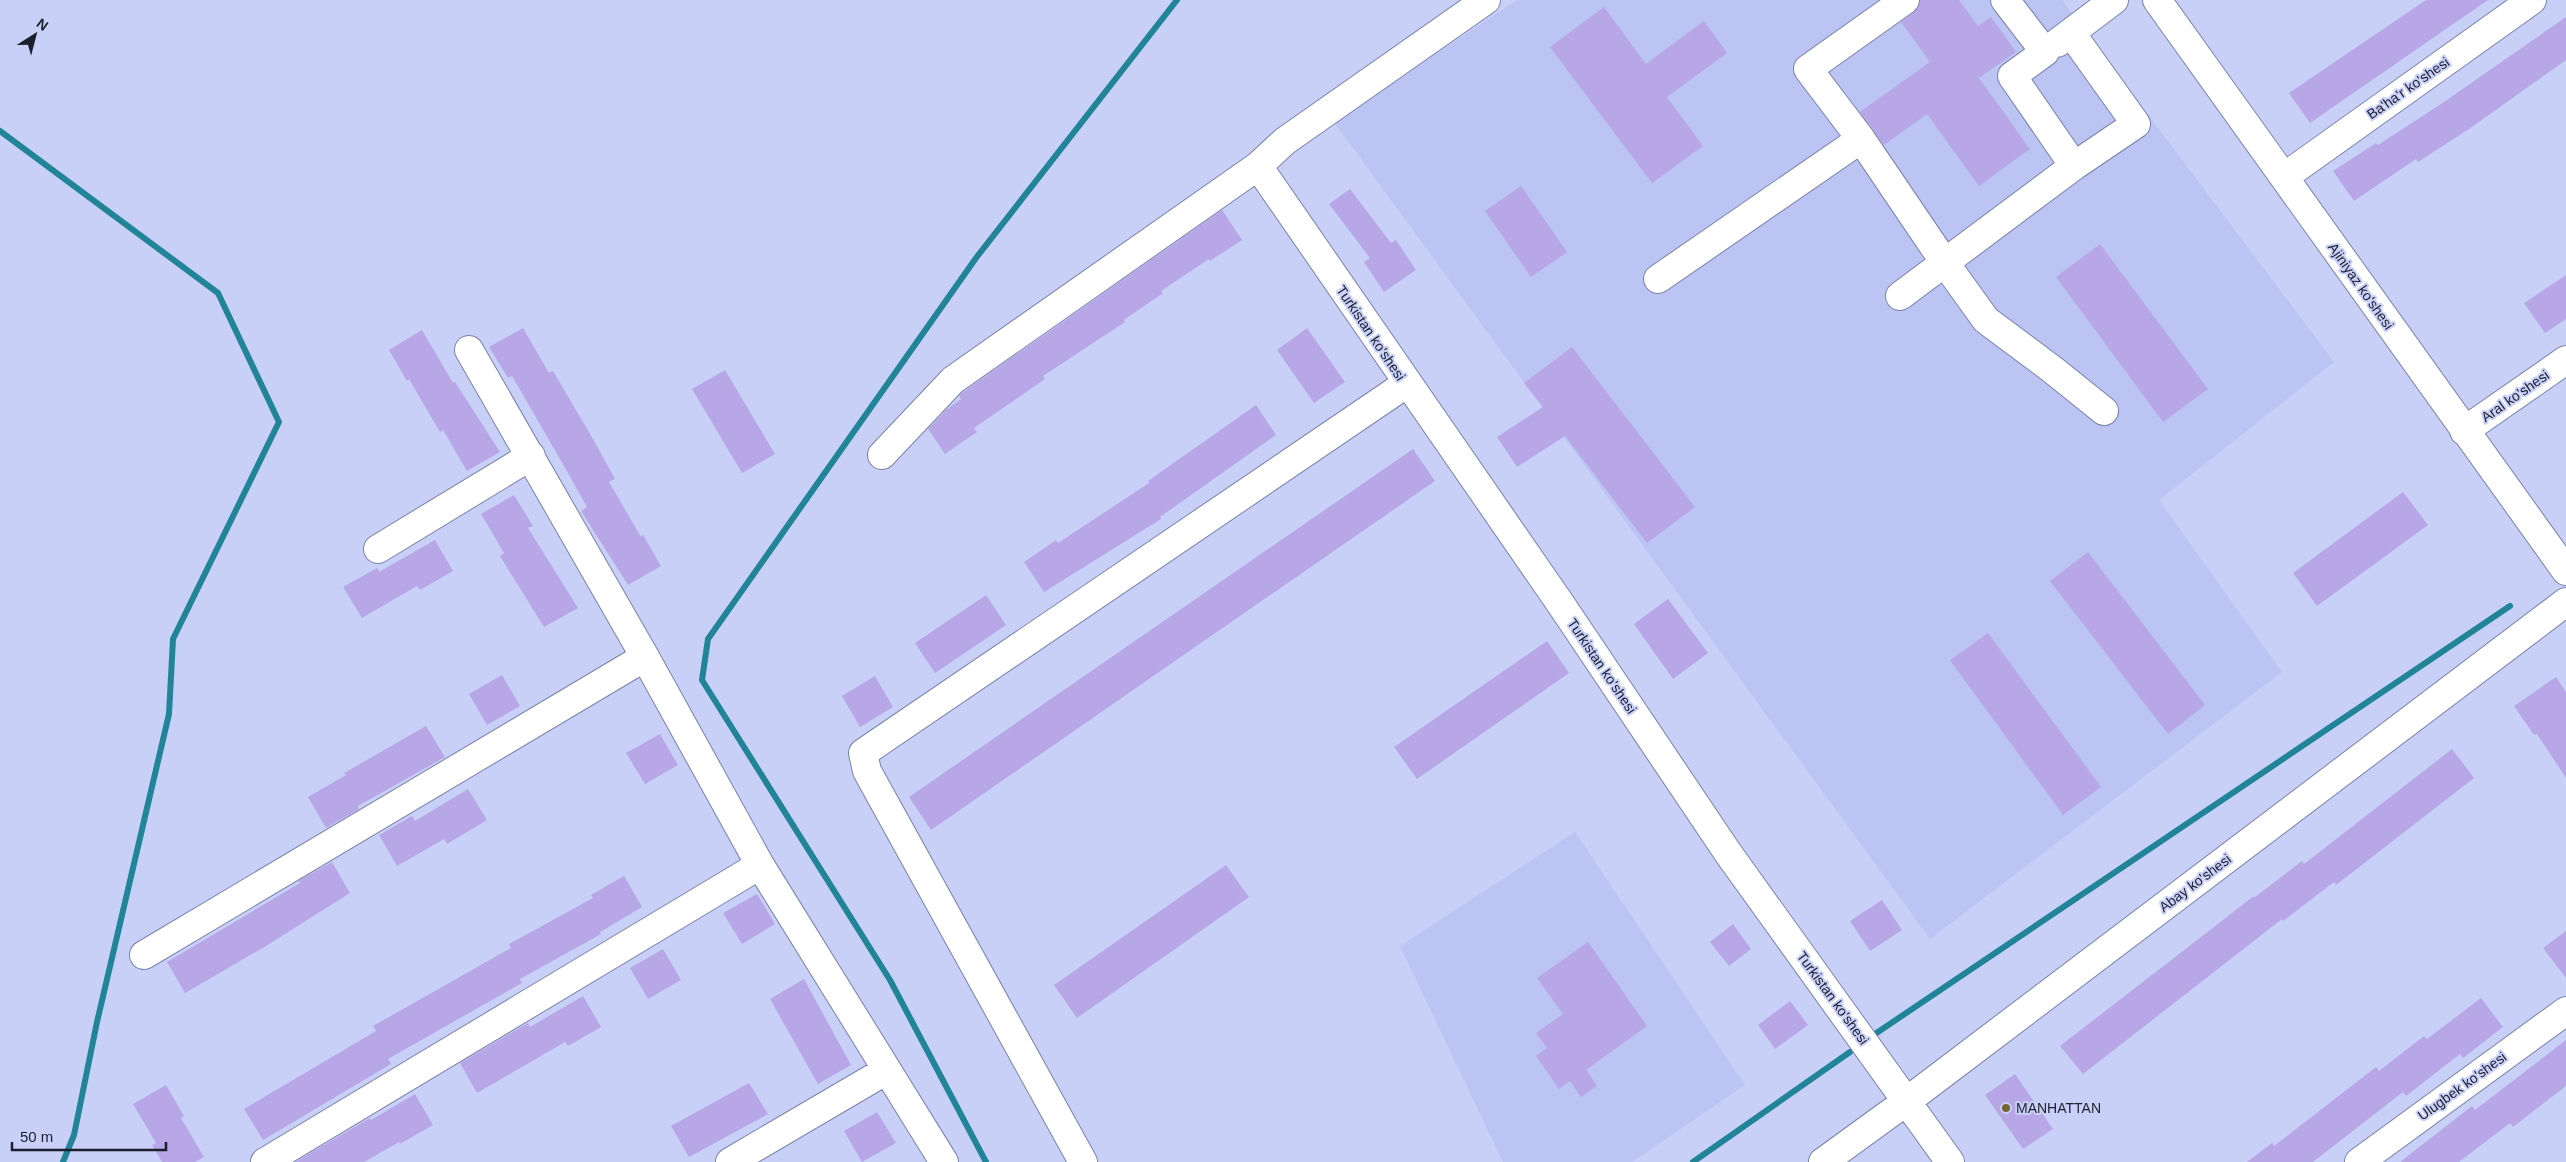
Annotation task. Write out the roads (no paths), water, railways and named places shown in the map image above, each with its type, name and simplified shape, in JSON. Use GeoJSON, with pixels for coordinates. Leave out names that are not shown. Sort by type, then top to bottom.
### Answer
{"type":"FeatureCollection","features":[{"type":"Feature","properties":{"kind":"street"},"geometry":{"type":"LineString","coordinates":[[882,455],[953,380],[1258,166],[1285,141],[1486,0]]}},
{"type":"Feature","properties":{"kind":"street"},"geometry":{"type":"LineString","coordinates":[[1905,0],[1808,69],[1861,139],[1986,320],[2053,370],[2104,412]]}},
{"type":"Feature","properties":{"kind":"street"},"geometry":{"type":"LineString","coordinates":[[2006,0],[2045,52]]}},
{"type":"Feature","properties":{"kind":"street"},"geometry":{"type":"LineString","coordinates":[[2074,166],[2012,76],[2114,0]]}},
{"type":"Feature","properties":{"kind":"street","name":"Ajiniyaz ko'shesi"},"geometry":{"type":"LineString","coordinates":[[2157,0],[2566,571]]}},
{"type":"Feature","properties":{"kind":"street","name":"Ba'ha'r ko'shesi"},"geometry":{"type":"LineString","coordinates":[[2284,177],[2532,0]]}},
{"type":"Feature","properties":{"kind":"street"},"geometry":{"type":"LineString","coordinates":[[1900,296],[2074,166],[2136,124],[2071,33]]}},
{"type":"Feature","properties":{"kind":"street"},"geometry":{"type":"LineString","coordinates":[[1658,279],[1861,139]]}},
{"type":"Feature","properties":{"kind":"street","name":"Turkistan ko'shesi"},"geometry":{"type":"LineString","coordinates":[[1258,166],[1406,384],[1560,603],[1728,853],[1950,1162]]}},
{"type":"Feature","properties":{"kind":"street"},"geometry":{"type":"LineString","coordinates":[[468,350],[531,456],[645,657],[760,865],[944,1162]]}},
{"type":"Feature","properties":{"kind":"street","name":"Aral ko'shesi"},"geometry":{"type":"LineString","coordinates":[[2464,431],[2566,360]]}},
{"type":"Feature","properties":{"kind":"street"},"geometry":{"type":"LineString","coordinates":[[1083,1162],[867,771],[863,753],[1406,384]]}},
{"type":"Feature","properties":{"kind":"street"},"geometry":{"type":"LineString","coordinates":[[378,549],[531,456]]}},
{"type":"Feature","properties":{"kind":"street","name":"Abay ko'shesi"},"geometry":{"type":"LineString","coordinates":[[1823,1162],[1907,1101],[2566,602]]}},
{"type":"Feature","properties":{"kind":"street"},"geometry":{"type":"LineString","coordinates":[[144,955],[645,657]]}},
{"type":"Feature","properties":{"kind":"street"},"geometry":{"type":"LineString","coordinates":[[265,1162],[760,865]]}},
{"type":"Feature","properties":{"kind":"street","name":"Ulugbek ko'shesi"},"geometry":{"type":"LineString","coordinates":[[2359,1162],[2566,1011]]}},
{"type":"Feature","properties":{"kind":"street"},"geometry":{"type":"LineString","coordinates":[[730,1162],[887,1070]]}},
{"type":"Feature","properties":{"kind":"waterway"},"geometry":{"type":"LineString","coordinates":[[986,1162],[890,980],[702,680],[708,639],[976,258],[1177,0]]}},
{"type":"Feature","properties":{"kind":"waterway"},"geometry":{"type":"LineString","coordinates":[[0,131],[218,293],[279,422],[173,639],[169,714],[97,1022],[74,1135],[63,1162]]}},
{"type":"Feature","properties":{"kind":"waterway"},"geometry":{"type":"LineString","coordinates":[[1875,1034],[2510,606]]}},
{"type":"Feature","properties":{"kind":"waterway"},"geometry":{"type":"LineString","coordinates":[[1693,1162],[1850,1052]]}},
{"type":"Feature","properties":{"kind":"place","name":"MANHATTAN"},"geometry":{"type":"Point","coordinates":[2006,1108]}}]}
